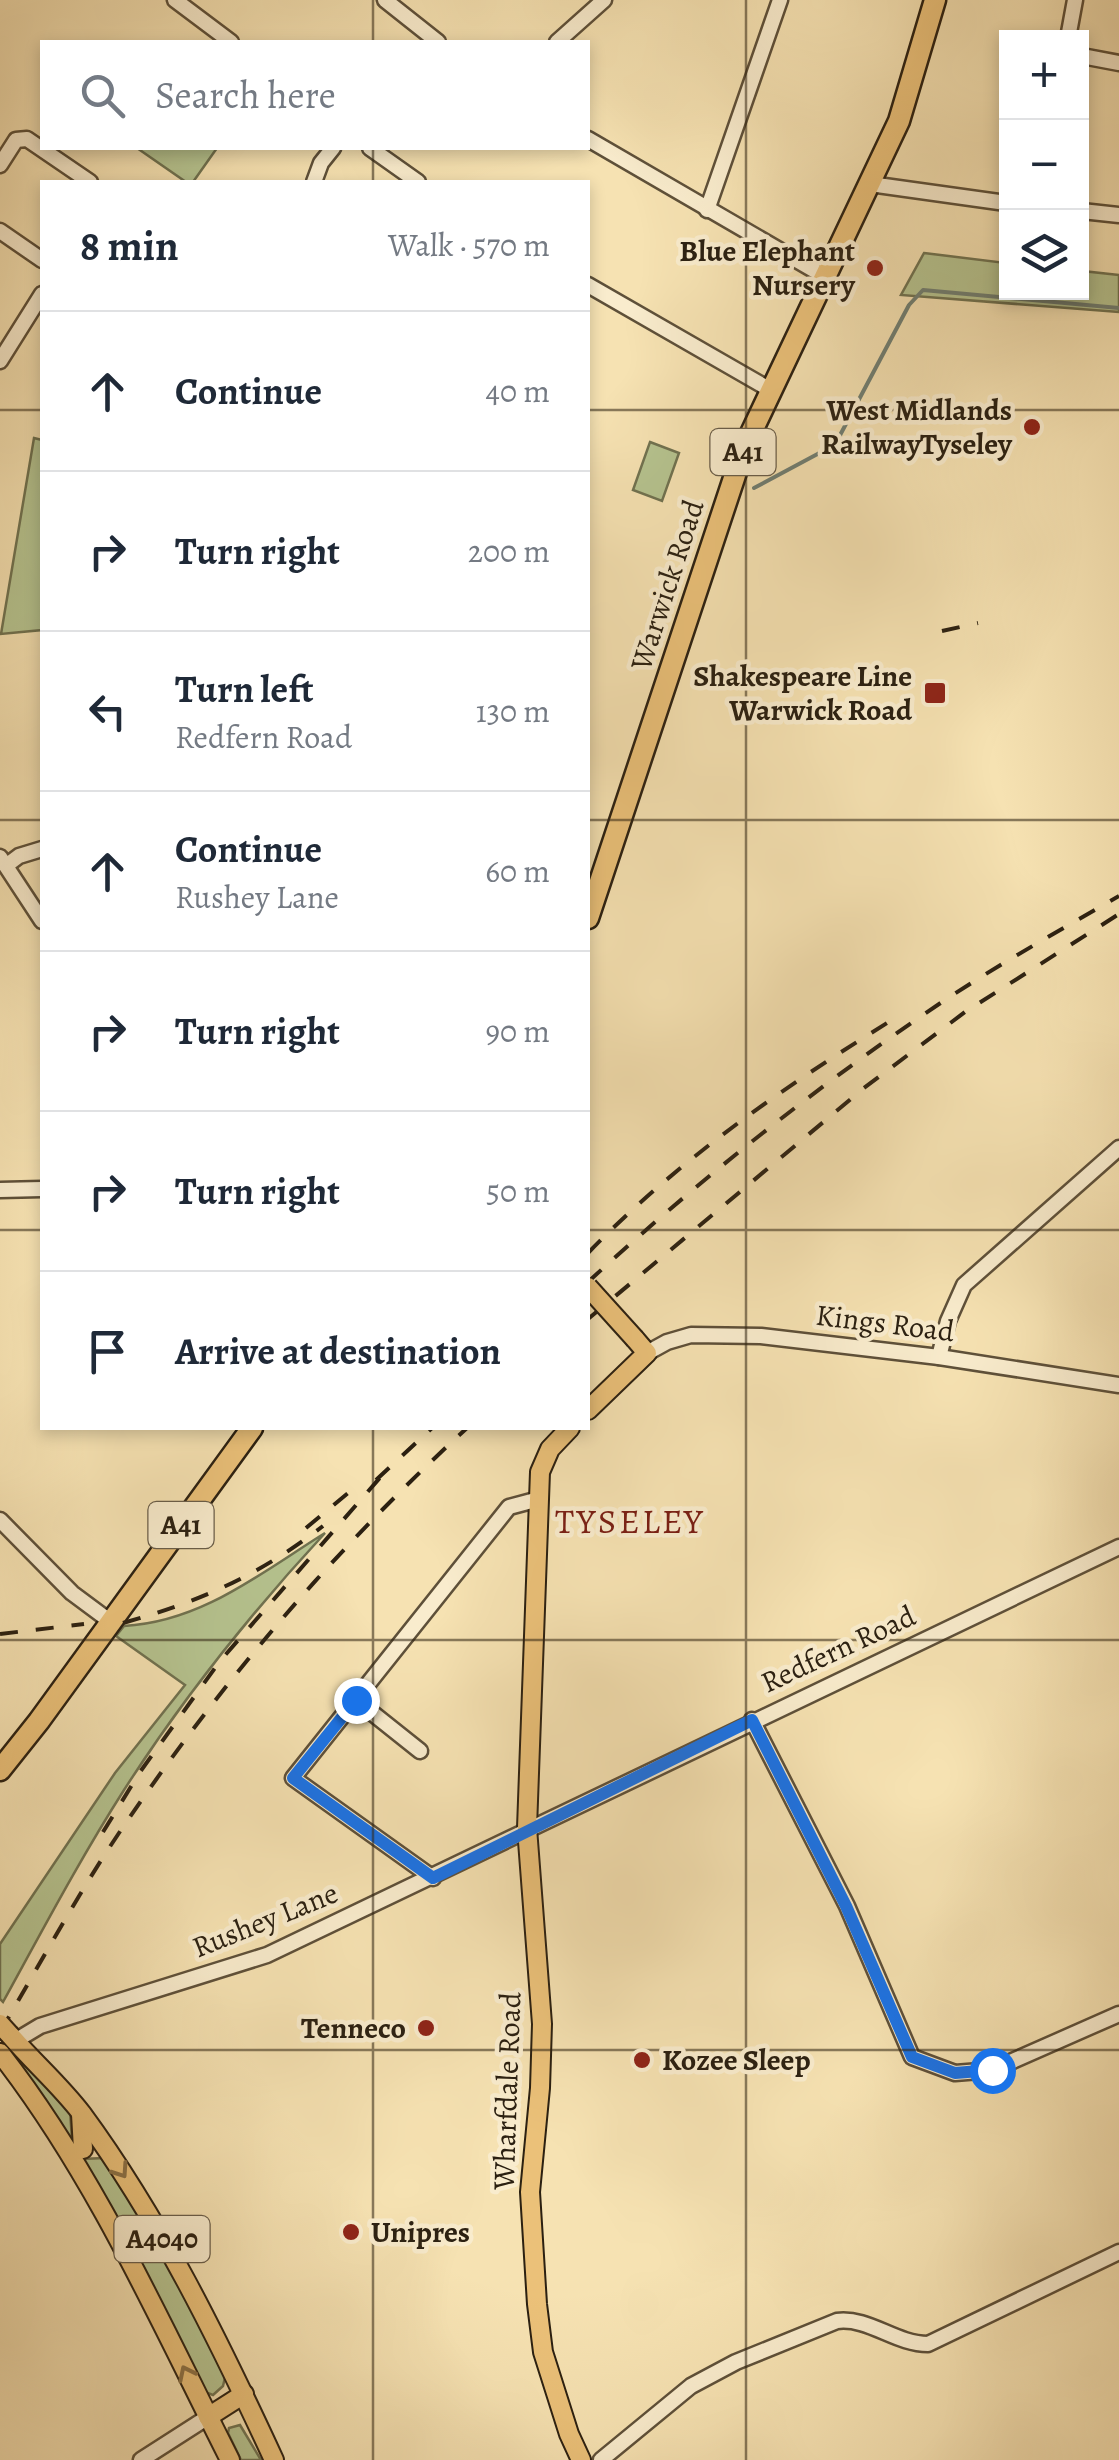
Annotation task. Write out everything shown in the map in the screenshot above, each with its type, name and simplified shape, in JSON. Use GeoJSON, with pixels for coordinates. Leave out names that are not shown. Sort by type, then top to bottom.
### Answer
{"type":"FeatureCollection","features":[{"type":"Feature","properties":{"kind":"highway","name":"Warwick Road"},"geometry":{"type":"LineString","coordinates":[[590,912],[719,518],[770,388],[870,184],[910,90],[935,0]]}},
{"type":"Feature","properties":{"kind":"highway","name":"A41"},"geometry":{"type":"LineString","coordinates":[[0,1770],[251,1430]]}},
{"type":"Feature","properties":{"kind":"main road"},"geometry":{"type":"LineString","coordinates":[[590,1289],[641,1346],[590,1408]]}},
{"type":"Feature","properties":{"kind":"main road","name":"Wharfdale Road"},"geometry":{"type":"LineString","coordinates":[[568,1430],[550,1449],[540,1472],[528,1828],[542,2024],[530,2192],[544,2352],[581,2460]]}},
{"type":"Feature","properties":{"kind":"main road","name":"A4040"},"geometry":{"type":"LineString","coordinates":[[5,2042],[50,2076],[81,2113],[84,2148]]}},
{"type":"Feature","properties":{"kind":"main road","name":"A4040"},"geometry":{"type":"LineString","coordinates":[[5,2042],[84,2148],[151,2301],[230,2460]]}},
{"type":"Feature","properties":{"kind":"main road","name":"A4040"},"geometry":{"type":"LineString","coordinates":[[84,2148],[124,2174],[184,2278],[274,2460]]}},
{"type":"Feature","properties":{"kind":"main road"},"geometry":{"type":"LineString","coordinates":[[208,2417],[244,2394]]}},
{"type":"Feature","properties":{"kind":"street"},"geometry":{"type":"LineString","coordinates":[[176,0],[228,40]]}},
{"type":"Feature","properties":{"kind":"street"},"geometry":{"type":"LineString","coordinates":[[386,0],[436,40]]}},
{"type":"Feature","properties":{"kind":"street"},"geometry":{"type":"LineString","coordinates":[[559,40],[604,0]]}},
{"type":"Feature","properties":{"kind":"street"},"geometry":{"type":"LineString","coordinates":[[707,210],[780,0]]}},
{"type":"Feature","properties":{"kind":"street"},"geometry":{"type":"LineString","coordinates":[[1069,30],[1074,0]]}},
{"type":"Feature","properties":{"kind":"street"},"geometry":{"type":"LineString","coordinates":[[1089,57],[1119,63]]}},
{"type":"Feature","properties":{"kind":"street"},"geometry":{"type":"LineString","coordinates":[[0,164],[16,140],[26,140],[40,149]]}},
{"type":"Feature","properties":{"kind":"street"},"geometry":{"type":"LineString","coordinates":[[590,140],[824,276]]}},
{"type":"Feature","properties":{"kind":"street"},"geometry":{"type":"LineString","coordinates":[[41,150],[87,180]]}},
{"type":"Feature","properties":{"kind":"street"},"geometry":{"type":"LineString","coordinates":[[315,180],[321,163],[332,150]]}},
{"type":"Feature","properties":{"kind":"street"},"geometry":{"type":"LineString","coordinates":[[373,150],[415,180]]}},
{"type":"Feature","properties":{"kind":"street"},"geometry":{"type":"LineString","coordinates":[[870,184],[999,202]]}},
{"type":"Feature","properties":{"kind":"street"},"geometry":{"type":"LineString","coordinates":[[1089,212],[1119,215]]}},
{"type":"Feature","properties":{"kind":"street"},"geometry":{"type":"LineString","coordinates":[[0,231],[40,259]]}},
{"type":"Feature","properties":{"kind":"street"},"geometry":{"type":"LineString","coordinates":[[590,287],[770,388]]}},
{"type":"Feature","properties":{"kind":"street"},"geometry":{"type":"LineString","coordinates":[[0,361],[40,297]]}},
{"type":"Feature","properties":{"kind":"street"},"geometry":{"type":"LineString","coordinates":[[40,849],[4,861],[40,918]]}},
{"type":"Feature","properties":{"kind":"street"},"geometry":{"type":"LineString","coordinates":[[940,1357],[948,1320],[964,1285],[1119,1148]]}},
{"type":"Feature","properties":{"kind":"street"},"geometry":{"type":"LineString","coordinates":[[0,1190],[40,1189]]}},
{"type":"Feature","properties":{"kind":"street","name":"Kings Road"},"geometry":{"type":"LineString","coordinates":[[641,1346],[691,1335],[724,1334],[940,1357],[1119,1385]]}},
{"type":"Feature","properties":{"kind":"street"},"geometry":{"type":"LineString","coordinates":[[433,1878],[293,1778],[509,1507],[540,1498]]}},
{"type":"Feature","properties":{"kind":"street"},"geometry":{"type":"LineString","coordinates":[[0,1520],[72,1593],[110,1622]]}},
{"type":"Feature","properties":{"kind":"street","name":"Redfern Road"},"geometry":{"type":"LineString","coordinates":[[528,1828],[1119,1547]]}},
{"type":"Feature","properties":{"kind":"street"},"geometry":{"type":"LineString","coordinates":[[356,1700],[420,1751]]}},
{"type":"Feature","properties":{"kind":"street"},"geometry":{"type":"LineString","coordinates":[[752,1720],[846,1906],[912,2057],[955,2073],[992,2070],[1119,2014]]}},
{"type":"Feature","properties":{"kind":"street","name":"Rushey Lane"},"geometry":{"type":"LineString","coordinates":[[5,2042],[40,2026],[267,1955],[433,1878],[528,1828]]}},
{"type":"Feature","properties":{"kind":"street"},"geometry":{"type":"LineString","coordinates":[[601,2460],[691,2386],[736,2362],[803,2335],[850,2320],[906,2342],[928,2344],[1119,2252]]}},
{"type":"Feature","properties":{"kind":"street"},"geometry":{"type":"LineString","coordinates":[[141,2460],[208,2417]]}},
{"type":"Feature","properties":{"kind":"green space"},"geometry":{"type":"Polygon","coordinates":[[[140,150],[216,150],[194,180],[183,180],[140,150]]]}},
{"type":"Feature","properties":{"kind":"green space"},"geometry":{"type":"Polygon","coordinates":[[[924,253],[999,262],[999,300],[1089,300],[1089,272],[1119,275],[1119,312],[901,295],[924,253]]]}},
{"type":"Feature","properties":{"kind":"green space"},"geometry":{"type":"Polygon","coordinates":[[[34,438],[40,440],[40,630],[1,634],[34,438]]]}},
{"type":"Feature","properties":{"kind":"green space"},"geometry":{"type":"Polygon","coordinates":[[[650,442],[679,453],[662,501],[633,490],[650,442]]]}},
{"type":"Feature","properties":{"kind":"green space"},"geometry":{"type":"Polygon","coordinates":[[[325,1533],[219,1657],[170,1722],[92,1842],[3,2002],[0,1944],[115,1773],[185,1685],[116,1636],[124,1626],[179,1615],[230,1593],[325,1533]]]}},
{"type":"Feature","properties":{"kind":"green space"},"geometry":{"type":"Polygon","coordinates":[[[13,2054],[20,2056],[70,2111],[72,2140],[67,2140],[11,2059],[13,2054]]]}},
{"type":"Feature","properties":{"kind":"green space"},"geometry":{"type":"Polygon","coordinates":[[[104,2158],[134,2202],[226,2373],[223,2386],[213,2395],[205,2392],[82,2159],[104,2158]]]}},
{"type":"Feature","properties":{"kind":"green space"},"geometry":{"type":"Polygon","coordinates":[[[240,2425],[261,2460],[241,2460],[228,2433],[229,2428],[240,2425]]]}},
{"type":"Feature","properties":{"kind":"waterway"},"geometry":{"type":"LineString","coordinates":[[754,488],[838,439],[909,305],[923,290],[1119,308]]}},
{"type":"Feature","properties":{"kind":"railway"},"geometry":{"type":"LineString","coordinates":[[942,631],[978,623]]}},
{"type":"Feature","properties":{"kind":"railway"},"geometry":{"type":"LineString","coordinates":[[590,1280],[718,1169],[854,1064],[969,985],[1119,896]]}},
{"type":"Feature","properties":{"kind":"railway"},"geometry":{"type":"LineString","coordinates":[[590,1317],[864,1088],[965,1012],[1119,914]]}},
{"type":"Feature","properties":{"kind":"railway"},"geometry":{"type":"LineString","coordinates":[[590,1251],[660,1185],[736,1124],[900,1015]]}},
{"type":"Feature","properties":{"kind":"railway"},"geometry":{"type":"LineString","coordinates":[[376,1480],[430,1430]]}},
{"type":"Feature","properties":{"kind":"railway"},"geometry":{"type":"LineString","coordinates":[[0,2032],[105,1855],[199,1722],[326,1569],[465,1430]]}},
{"type":"Feature","properties":{"kind":"railway"},"geometry":{"type":"LineString","coordinates":[[103,1832],[140,1772],[220,1661],[385,1472]]}},
{"type":"Feature","properties":{"kind":"railway"},"geometry":{"type":"LineString","coordinates":[[306,1528],[360,1483]]}},
{"type":"Feature","properties":{"kind":"railway"},"geometry":{"type":"LineString","coordinates":[[123,1623],[228,1585],[323,1526]]}},
{"type":"Feature","properties":{"kind":"railway"},"geometry":{"type":"LineString","coordinates":[[0,1634],[84,1624]]}},
{"type":"Feature","properties":{"kind":"place","name":"Blue Elephant Nursery"},"geometry":{"type":"Point","coordinates":[875,268]}},
{"type":"Feature","properties":{"kind":"place","name":"West Midlands RailwayTyseley"},"geometry":{"type":"Point","coordinates":[1032,427]}},
{"type":"Feature","properties":{"kind":"place","name":"Shakespeare Line Warwick Road"},"geometry":{"type":"Point","coordinates":[935,693]}},
{"type":"Feature","properties":{"kind":"place","name":"Tenneco"},"geometry":{"type":"Point","coordinates":[426,2028]}},
{"type":"Feature","properties":{"kind":"place","name":"Kozee Sleep"},"geometry":{"type":"Point","coordinates":[642,2060]}},
{"type":"Feature","properties":{"kind":"place","name":"Unipres"},"geometry":{"type":"Point","coordinates":[351,2232]}},
{"type":"Feature","properties":{"kind":"district","name":"TYSELEY"},"geometry":{"type":"Point","coordinates":[630,1521]}},
{"type":"Feature","properties":{"kind":"route"},"geometry":{"type":"LineString","coordinates":[[356,1700],[293,1778],[433,1878],[752,1720],[846,1906],[912,2057],[955,2073],[992,2070]]}}]}
